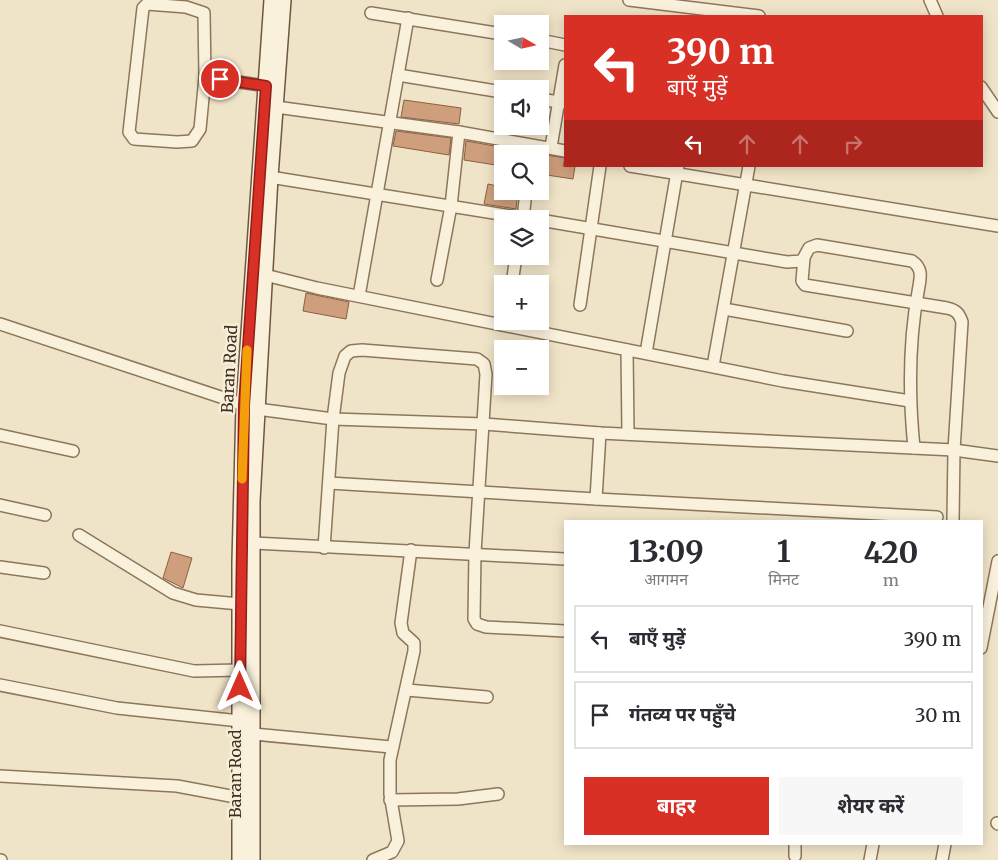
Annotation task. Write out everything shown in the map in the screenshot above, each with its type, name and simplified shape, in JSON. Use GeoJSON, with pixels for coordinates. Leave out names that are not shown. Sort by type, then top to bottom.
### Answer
{"type":"FeatureCollection","features":[{"type":"Feature","properties":{"kind":"main road","name":"Baran Road"},"geometry":{"type":"LineString","coordinates":[[240,860],[240,604],[272,0]]}},
{"type":"Feature","properties":{"kind":"main road","name":"Baran Road"},"geometry":{"type":"LineString","coordinates":[[252,860],[250,407],[265,275],[283,0]]}},
{"type":"Feature","properties":{"kind":"street"},"geometry":{"type":"LineString","coordinates":[[629,0],[702,13],[740,15]]}},
{"type":"Feature","properties":{"kind":"street"},"geometry":{"type":"LineString","coordinates":[[930,0],[937,15]]}},
{"type":"Feature","properties":{"kind":"street"},"geometry":{"type":"LineString","coordinates":[[147,4],[186,7],[204,13],[205,76],[200,129],[192,140],[177,142],[134,139],[129,132],[143,8],[147,4]]}},
{"type":"Feature","properties":{"kind":"street"},"geometry":{"type":"LineString","coordinates":[[371,13],[494,33]]}},
{"type":"Feature","properties":{"kind":"street"},"geometry":{"type":"LineString","coordinates":[[359,296],[408,18]]}},
{"type":"Feature","properties":{"kind":"street"},"geometry":{"type":"LineString","coordinates":[[549,42],[564,45]]}},
{"type":"Feature","properties":{"kind":"street"},"geometry":{"type":"LineString","coordinates":[[398,75],[494,91]]}},
{"type":"Feature","properties":{"kind":"street"},"geometry":{"type":"LineString","coordinates":[[205,76],[266,86]]}},
{"type":"Feature","properties":{"kind":"street"},"geometry":{"type":"LineString","coordinates":[[564,77],[562,102],[551,147],[564,151]]}},
{"type":"Feature","properties":{"kind":"street"},"geometry":{"type":"LineString","coordinates":[[983,90],[998,112]]}},
{"type":"Feature","properties":{"kind":"street"},"geometry":{"type":"LineString","coordinates":[[549,100],[562,102]]}},
{"type":"Feature","properties":{"kind":"street"},"geometry":{"type":"LineString","coordinates":[[276,106],[388,124],[459,132],[510,145]]}},
{"type":"Feature","properties":{"kind":"street"},"geometry":{"type":"LineString","coordinates":[[437,280],[450,206],[459,132]]}},
{"type":"Feature","properties":{"kind":"street"},"geometry":{"type":"LineString","coordinates":[[580,305],[600,167]]}},
{"type":"Feature","properties":{"kind":"street"},"geometry":{"type":"LineString","coordinates":[[642,167],[678,170],[746,184],[998,226]]}},
{"type":"Feature","properties":{"kind":"street"},"geometry":{"type":"LineString","coordinates":[[713,366],[749,167]]}},
{"type":"Feature","properties":{"kind":"street"},"geometry":{"type":"LineString","coordinates":[[646,353],[678,170]]}},
{"type":"Feature","properties":{"kind":"street"},"geometry":{"type":"LineString","coordinates":[[270,177],[494,213]]}},
{"type":"Feature","properties":{"kind":"street"},"geometry":{"type":"LineString","coordinates":[[549,222],[787,262],[799,262],[804,258]]}},
{"type":"Feature","properties":{"kind":"street"},"geometry":{"type":"LineString","coordinates":[[914,448],[910,401],[916,304],[921,270],[912,261],[817,245],[809,248],[804,258],[802,281],[805,285],[916,304],[955,310],[960,315],[962,322],[954,450],[953,520]]}},
{"type":"Feature","properties":{"kind":"street"},"geometry":{"type":"LineString","coordinates":[[265,275],[359,296],[494,321]]}},
{"type":"Feature","properties":{"kind":"street"},"geometry":{"type":"LineString","coordinates":[[724,309],[847,331]]}},
{"type":"Feature","properties":{"kind":"street"},"geometry":{"type":"LineString","coordinates":[[0,324],[250,407],[333,418],[484,424],[600,433],[954,450],[998,456]]}},
{"type":"Feature","properties":{"kind":"street"},"geometry":{"type":"LineString","coordinates":[[537,330],[783,381],[910,401]]}},
{"type":"Feature","properties":{"kind":"street"},"geometry":{"type":"LineString","coordinates":[[324,548],[333,418],[342,360],[351,351],[362,350],[480,360],[484,364],[486,374],[472,605],[474,620],[477,624],[495,628],[564,631]]}},
{"type":"Feature","properties":{"kind":"street"},"geometry":{"type":"LineString","coordinates":[[628,350],[628,434]]}},
{"type":"Feature","properties":{"kind":"street"},"geometry":{"type":"LineString","coordinates":[[596,499],[600,433]]}},
{"type":"Feature","properties":{"kind":"street"},"geometry":{"type":"LineString","coordinates":[[0,436],[73,451]]}},
{"type":"Feature","properties":{"kind":"street"},"geometry":{"type":"LineString","coordinates":[[329,483],[937,517]]}},
{"type":"Feature","properties":{"kind":"street"},"geometry":{"type":"LineString","coordinates":[[0,505],[45,515]]}},
{"type":"Feature","properties":{"kind":"street"},"geometry":{"type":"LineString","coordinates":[[79,535],[170,591],[196,600],[240,604]]}},
{"type":"Feature","properties":{"kind":"street"},"geometry":{"type":"LineString","coordinates":[[252,542],[324,548],[411,550],[564,559]]}},
{"type":"Feature","properties":{"kind":"street"},"geometry":{"type":"LineString","coordinates":[[373,860],[392,852],[397,845],[398,835],[390,800],[388,780],[391,747],[407,690],[414,647],[412,641],[402,630],[401,623],[411,550]]}},
{"type":"Feature","properties":{"kind":"street"},"geometry":{"type":"LineString","coordinates":[[984,615],[998,561]]}},
{"type":"Feature","properties":{"kind":"street"},"geometry":{"type":"LineString","coordinates":[[0,567],[44,573]]}},
{"type":"Feature","properties":{"kind":"street"},"geometry":{"type":"LineString","coordinates":[[0,631],[194,671],[240,670]]}},
{"type":"Feature","properties":{"kind":"street"},"geometry":{"type":"LineString","coordinates":[[0,685],[117,708],[240,721]]}},
{"type":"Feature","properties":{"kind":"street"},"geometry":{"type":"LineString","coordinates":[[407,690],[487,697]]}},
{"type":"Feature","properties":{"kind":"street"},"geometry":{"type":"LineString","coordinates":[[252,734],[391,747]]}},
{"type":"Feature","properties":{"kind":"street"},"geometry":{"type":"LineString","coordinates":[[0,776],[177,786],[241,798]]}},
{"type":"Feature","properties":{"kind":"street"},"geometry":{"type":"LineString","coordinates":[[390,800],[458,798],[498,794]]}},
{"type":"Feature","properties":{"kind":"street"},"geometry":{"type":"LineString","coordinates":[[795,845],[795,856]]}},
{"type":"Feature","properties":{"kind":"street"},"geometry":{"type":"LineString","coordinates":[[870,860],[873,845]]}},
{"type":"Feature","properties":{"kind":"street"},"geometry":{"type":"LineString","coordinates":[[942,860],[945,845]]}},
{"type":"Feature","properties":{"kind":"building"},"geometry":{"type":"Polygon","coordinates":[[[404,100],[461,108],[459,124],[401,117],[404,100]]]}},
{"type":"Feature","properties":{"kind":"building"},"geometry":{"type":"Polygon","coordinates":[[[396,131],[451,138],[449,155],[393,146],[396,131]]]}},
{"type":"Feature","properties":{"kind":"building"},"geometry":{"type":"Polygon","coordinates":[[[466,141],[494,146],[494,165],[464,160],[466,141]]]}},
{"type":"Feature","properties":{"kind":"building"},"geometry":{"type":"Polygon","coordinates":[[[549,155],[564,158],[564,167],[575,167],[573,179],[549,175],[549,155]]]}},
{"type":"Feature","properties":{"kind":"building"},"geometry":{"type":"Polygon","coordinates":[[[488,184],[494,185],[494,200],[517,200],[516,209],[484,204],[488,184]]]}},
{"type":"Feature","properties":{"kind":"building"},"geometry":{"type":"Polygon","coordinates":[[[306,293],[349,302],[346,319],[303,311],[306,293]]]}},
{"type":"Feature","properties":{"kind":"building"},"geometry":{"type":"Polygon","coordinates":[[[171,552],[192,558],[183,588],[163,578],[171,552]]]}},
{"type":"Feature","properties":{"kind":"slow traffic"},"geometry":{"type":"LineString","coordinates":[[242,479],[247,350]]}},
{"type":"Feature","properties":{"kind":"route"},"geometry":{"type":"LineString","coordinates":[[220,79],[266,86],[244,405],[240,562],[240,687]]}}]}
